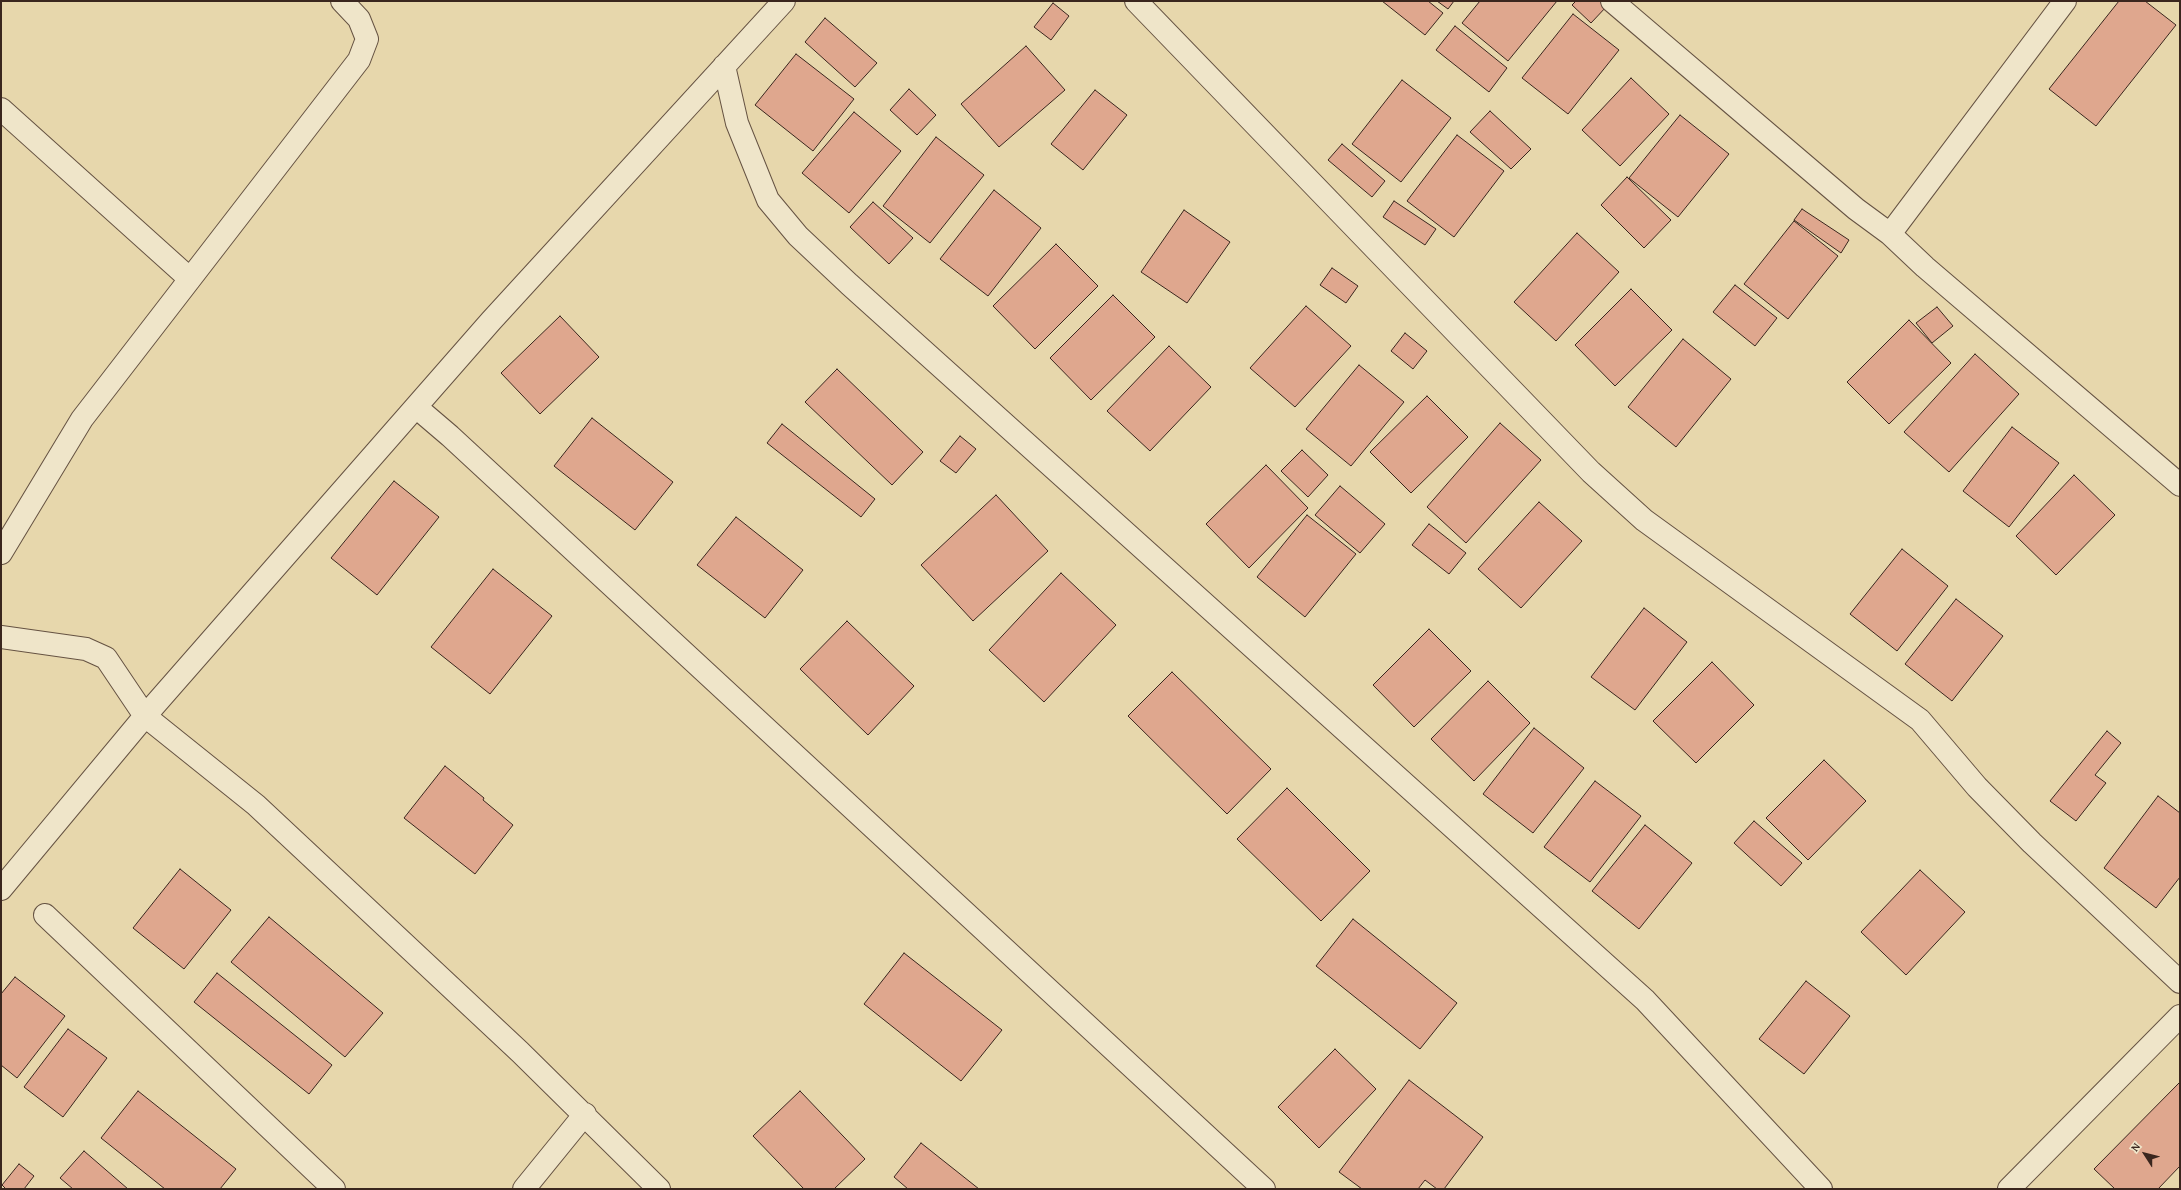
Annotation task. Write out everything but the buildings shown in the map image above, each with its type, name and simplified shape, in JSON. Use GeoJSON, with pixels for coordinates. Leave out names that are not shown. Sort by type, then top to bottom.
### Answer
{"type":"FeatureCollection","features":[{"type":"Feature","properties":{"kind":"street"},"geometry":{"type":"LineString","coordinates":[[1,553],[8,522],[82,419],[359,60],[367,40],[359,19],[342,1]]}},
{"type":"Feature","properties":{"kind":"street"},"geometry":{"type":"LineString","coordinates":[[1,889],[145,716],[491,321],[784,1]]}},
{"type":"Feature","properties":{"kind":"street"},"geometry":{"type":"LineString","coordinates":[[1136,1],[1591,472],[1644,520],[1920,720],[1977,787],[2032,843],[2180,982]]}},
{"type":"Feature","properties":{"kind":"street"},"geometry":{"type":"LineString","coordinates":[[1612,1],[1856,209],[1890,234],[1925,268],[2180,485]]}},
{"type":"Feature","properties":{"kind":"street"},"geometry":{"type":"LineString","coordinates":[[1890,234],[2065,1]]}},
{"type":"Feature","properties":{"kind":"street"},"geometry":{"type":"LineString","coordinates":[[724,66],[737,123],[768,200],[798,236],[849,284],[1645,1000],[1821,1189]]}},
{"type":"Feature","properties":{"kind":"street"},"geometry":{"type":"LineString","coordinates":[[1,109],[190,279]]}},
{"type":"Feature","properties":{"kind":"street"},"geometry":{"type":"LineString","coordinates":[[416,407],[450,436],[1264,1189]]}},
{"type":"Feature","properties":{"kind":"street"},"geometry":{"type":"LineString","coordinates":[[1,637],[86,649],[98,653],[106,658],[145,716],[256,805],[585,1114],[659,1189]]}},
{"type":"Feature","properties":{"kind":"street"},"geometry":{"type":"LineString","coordinates":[[45,914],[334,1189]]}},
{"type":"Feature","properties":{"kind":"street"},"geometry":{"type":"LineString","coordinates":[[2009,1189],[2180,1016]]}},
{"type":"Feature","properties":{"kind":"street"},"geometry":{"type":"LineString","coordinates":[[524,1189],[585,1114]]}}]}
